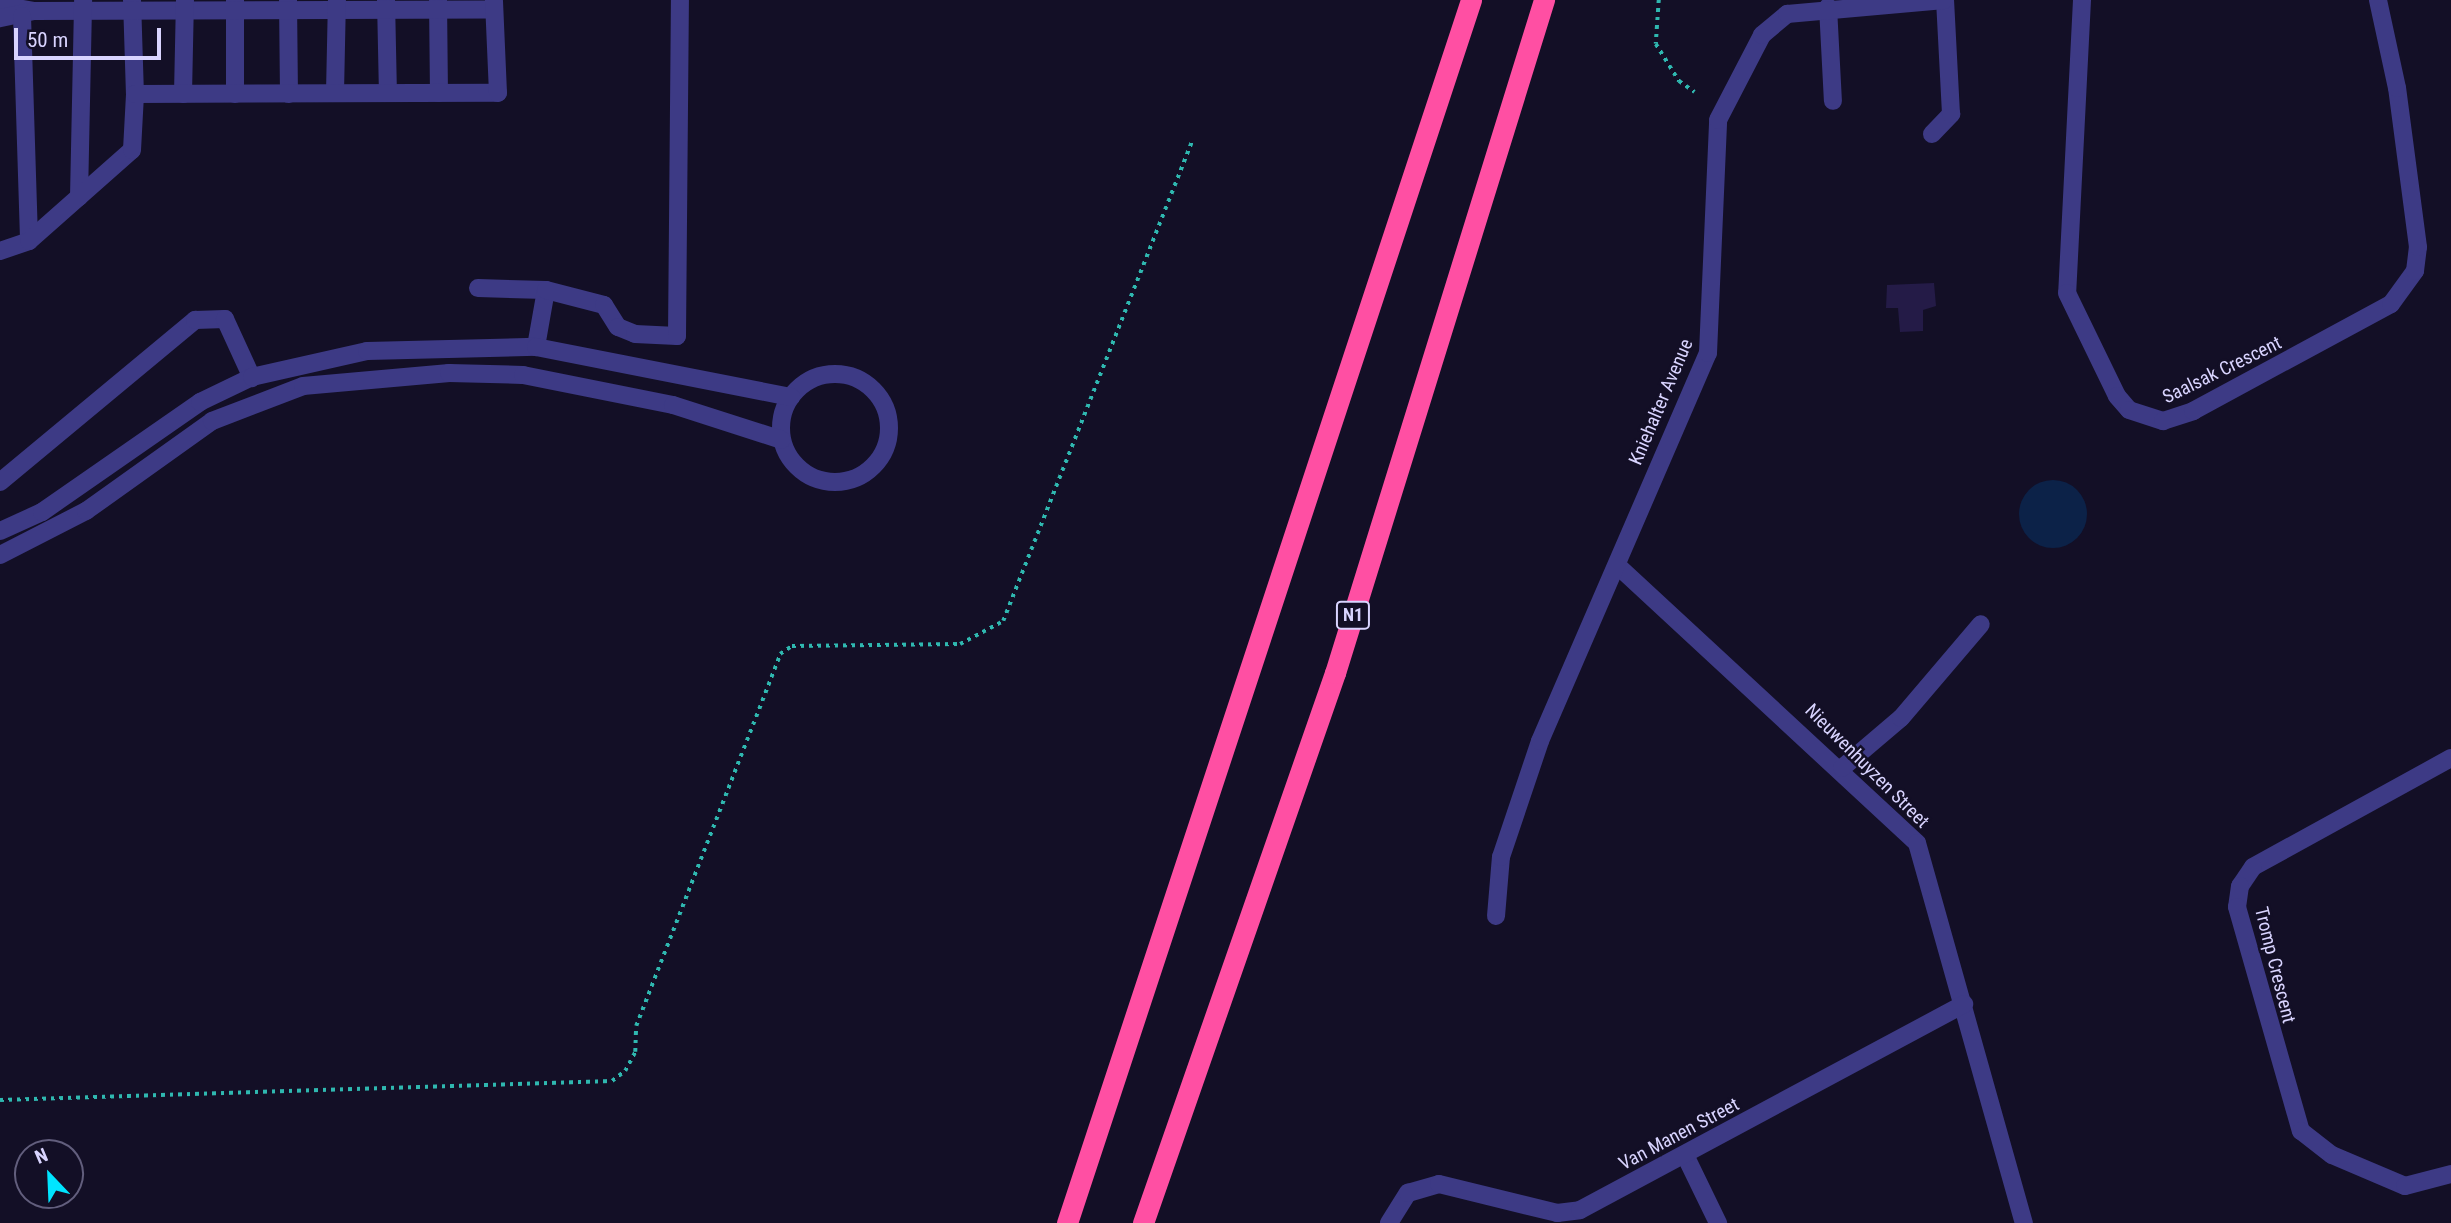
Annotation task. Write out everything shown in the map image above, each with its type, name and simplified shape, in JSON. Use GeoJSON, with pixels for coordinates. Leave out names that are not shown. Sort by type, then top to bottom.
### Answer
{"type":"FeatureCollection","features":[{"type":"Feature","properties":{"kind":"highway"},"geometry":{"type":"LineString","coordinates":[[1066,1223],[1471,0]]}},
{"type":"Feature","properties":{"kind":"highway","name":"N1"},"geometry":{"type":"LineString","coordinates":[[1143,1223],[1335,673],[1544,0]]}},
{"type":"Feature","properties":{"kind":"street"},"geometry":{"type":"LineString","coordinates":[[478,288],[546,290],[604,304],[618,327],[635,334],[677,336],[680,0]]}},
{"type":"Feature","properties":{"kind":"street"},"geometry":{"type":"LineString","coordinates":[[1931,134],[1951,114],[1945,0]]}},
{"type":"Feature","properties":{"kind":"street","name":"Kniehalter Avenue"},"geometry":{"type":"LineString","coordinates":[[1496,916],[1501,857],[1540,741],[1619,567],[1708,353],[1718,120],[1774,21],[1828,7],[1945,0]]}},
{"type":"Feature","properties":{"kind":"street","name":"Saalsak Crescent"},"geometry":{"type":"LineString","coordinates":[[2082,0],[2067,293],[2117,396],[2129,411],[2163,421],[2193,411],[2391,304],[2415,271],[2418,247],[2397,88],[2378,0]]}},
{"type":"Feature","properties":{"kind":"street"},"geometry":{"type":"LineString","coordinates":[[79,197],[83,4]]}},
{"type":"Feature","properties":{"kind":"street"},"geometry":{"type":"LineString","coordinates":[[0,5],[29,8],[83,4],[494,5],[498,93],[135,94]]}},
{"type":"Feature","properties":{"kind":"street"},"geometry":{"type":"LineString","coordinates":[[0,251],[29,241],[132,150],[135,94],[132,4]]}},
{"type":"Feature","properties":{"kind":"street"},"geometry":{"type":"LineString","coordinates":[[183,94],[186,4]]}},
{"type":"Feature","properties":{"kind":"street"},"geometry":{"type":"LineString","coordinates":[[235,4],[235,94]]}},
{"type":"Feature","properties":{"kind":"street"},"geometry":{"type":"LineString","coordinates":[[288,5],[289,94]]}},
{"type":"Feature","properties":{"kind":"street"},"geometry":{"type":"LineString","coordinates":[[335,93],[337,5]]}},
{"type":"Feature","properties":{"kind":"street"},"geometry":{"type":"LineString","coordinates":[[386,5],[388,93]]}},
{"type":"Feature","properties":{"kind":"street"},"geometry":{"type":"LineString","coordinates":[[438,5],[439,93]]}},
{"type":"Feature","properties":{"kind":"street"},"geometry":{"type":"LineString","coordinates":[[1828,7],[1833,100]]}},
{"type":"Feature","properties":{"kind":"street"},"geometry":{"type":"LineString","coordinates":[[0,18],[29,8]]}},
{"type":"Feature","properties":{"kind":"street"},"geometry":{"type":"LineString","coordinates":[[29,8],[29,241]]}},
{"type":"Feature","properties":{"kind":"street"},"geometry":{"type":"LineString","coordinates":[[536,347],[546,290]]}},
{"type":"Feature","properties":{"kind":"street"},"geometry":{"type":"LineString","coordinates":[[0,482],[195,320],[225,319],[252,378]]}},
{"type":"Feature","properties":{"kind":"street"},"geometry":{"type":"LineString","coordinates":[[0,531],[42,512],[200,402],[252,378],[367,351],[536,347],[791,397],[823,376],[861,381],[885,408],[886,445],[863,474],[829,482],[797,467],[782,440],[791,397]]}},
{"type":"Feature","properties":{"kind":"street"},"geometry":{"type":"LineString","coordinates":[[0,555],[86,511],[212,421],[303,386],[449,373],[523,374],[673,405],[782,440]]}},
{"type":"Feature","properties":{"kind":"street","name":"Nieuwenhuyzen Street"},"geometry":{"type":"LineString","coordinates":[[1619,567],[1842,768],[1902,826],[1926,860],[2024,1223]]}},
{"type":"Feature","properties":{"kind":"street"},"geometry":{"type":"LineString","coordinates":[[1842,768],[1901,718],[1982,624]]}},
{"type":"Feature","properties":{"kind":"street","name":"Tromp Crescent"},"geometry":{"type":"LineString","coordinates":[[2451,758],[2253,867],[2240,886],[2237,907],[2301,1131],[2332,1155],[2405,1186],[2451,1174]]}},
{"type":"Feature","properties":{"kind":"street","name":"Van Manen Street"},"geometry":{"type":"LineString","coordinates":[[1389,1223],[1398,1201],[1439,1184],[1579,1217],[1685,1155],[1964,1004]]}},
{"type":"Feature","properties":{"kind":"street"},"geometry":{"type":"LineString","coordinates":[[1685,1155],[1718,1223]]}},
{"type":"Feature","properties":{"kind":"path"},"geometry":{"type":"LineString","coordinates":[[1659,0],[1656,44],[1674,75],[1695,92]]}},
{"type":"Feature","properties":{"kind":"path"},"geometry":{"type":"LineString","coordinates":[[0,1100],[612,1081],[625,1071],[635,1052],[636,1026],[780,654],[792,646],[960,644],[1003,621],[1192,141]]}},
{"type":"Feature","properties":{"kind":"water"},"geometry":{"type":"Polygon","coordinates":[[[2053,480],[2066,483],[2077,490],[2084,501],[2087,514],[2084,527],[2077,538],[2066,545],[2053,548],[2040,545],[2029,538],[2022,527],[2019,514],[2022,501],[2029,490],[2040,483],[2053,480]]]}},
{"type":"Feature","properties":{"kind":"building"},"geometry":{"type":"Polygon","coordinates":[[[1934,283],[1936,306],[1923,310],[1923,331],[1900,332],[1898,308],[1886,308],[1887,285],[1934,283]]]}}]}
